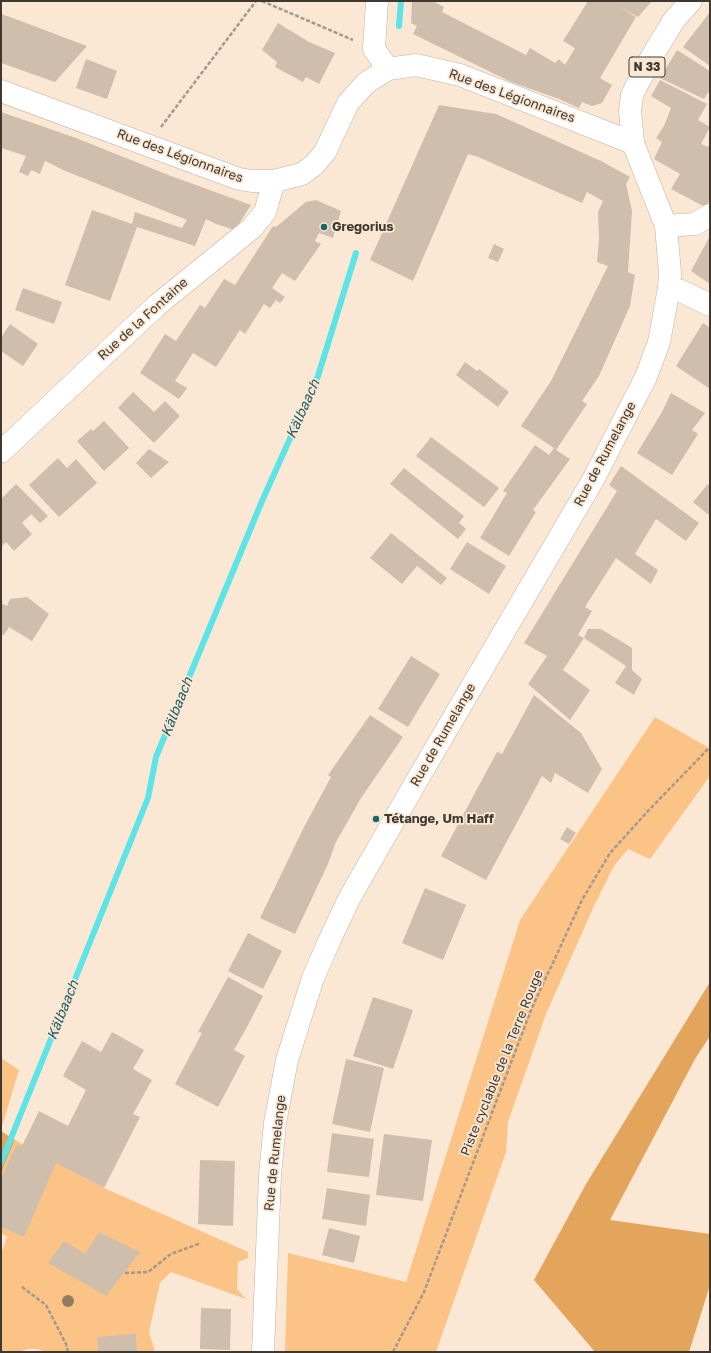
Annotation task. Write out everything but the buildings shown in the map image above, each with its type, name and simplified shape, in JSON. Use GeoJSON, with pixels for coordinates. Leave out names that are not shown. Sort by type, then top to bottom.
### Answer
{"type":"FeatureCollection","features":[{"type":"Feature","properties":{"kind":"main road"},"geometry":{"type":"LineString","coordinates":[[377,1],[374,49],[388,70]]}},
{"type":"Feature","properties":{"kind":"main road","name":"N 33"},"geometry":{"type":"LineString","coordinates":[[633,143],[630,111],[632,95],[651,58],[674,20],[692,1]]}},
{"type":"Feature","properties":{"kind":"main road","name":"Rue des Légionnaires"},"geometry":{"type":"LineString","coordinates":[[1,91],[239,179],[252,182],[274,182],[302,174],[314,165],[325,152],[348,103],[366,83],[388,70],[416,64],[460,75],[633,143]]}},
{"type":"Feature","properties":{"kind":"main road","name":"Rue de Rumelange"},"geometry":{"type":"LineString","coordinates":[[263,1352],[270,1175],[275,1123],[287,1060],[313,978],[350,897],[593,480],[646,377],[659,342],[669,288],[670,273],[666,226],[633,143]]}},
{"type":"Feature","properties":{"kind":"main road","name":"Rue de la Fontaine"},"geometry":{"type":"LineString","coordinates":[[1,452],[156,306],[252,228],[265,212],[274,182]]}},
{"type":"Feature","properties":{"kind":"main road"},"geometry":{"type":"LineString","coordinates":[[666,226],[695,224],[710,215]]}},
{"type":"Feature","properties":{"kind":"main road"},"geometry":{"type":"LineString","coordinates":[[669,288],[681,291],[710,305]]}},
{"type":"Feature","properties":{"kind":"path"},"geometry":{"type":"LineString","coordinates":[[148,145],[256,1]]}},
{"type":"Feature","properties":{"kind":"path"},"geometry":{"type":"LineString","coordinates":[[262,1],[374,49]]}},
{"type":"Feature","properties":{"kind":"path","name":"Piste cyclable de la Terre Rouge"},"geometry":{"type":"LineString","coordinates":[[393,1352],[424,1292],[531,1010],[582,900],[610,853],[710,747]]}},
{"type":"Feature","properties":{"kind":"path"},"geometry":{"type":"LineString","coordinates":[[125,1272],[148,1272],[172,1254],[201,1243]]}},
{"type":"Feature","properties":{"kind":"path"},"geometry":{"type":"LineString","coordinates":[[22,1287],[46,1305],[66,1344],[68,1352]]}},
{"type":"Feature","properties":{"kind":"shaded area"},"geometry":{"type":"Polygon","coordinates":[[[655,717],[709,748],[710,747],[710,776],[650,859],[628,849],[614,866],[594,906],[546,1014],[508,1122],[506,1152],[436,1352],[285,1352],[288,1253],[406,1282],[520,920],[655,717]]]}},
{"type":"Feature","properties":{"kind":"shaded area"},"geometry":{"type":"Polygon","coordinates":[[[710,982],[710,1036],[695,1059],[610,1220],[710,1234],[710,1285],[689,1352],[595,1352],[534,1280],[586,1184],[710,982]]]}},
{"type":"Feature","properties":{"kind":"shaded area"},"geometry":{"type":"Polygon","coordinates":[[[1,1058],[19,1070],[1,1130],[1,1058]]]}},
{"type":"Feature","properties":{"kind":"shaded area"},"geometry":{"type":"Polygon","coordinates":[[[1,1131],[15,1140],[1,1173],[1,1131]]]}},
{"type":"Feature","properties":{"kind":"shaded area"},"geometry":{"type":"Polygon","coordinates":[[[15,1140],[104,1188],[248,1252],[248,1258],[238,1262],[237,1289],[246,1299],[171,1272],[160,1283],[149,1332],[155,1352],[45,1352],[37,1349],[29,1349],[18,1352],[1,1352],[1,1254],[7,1237],[1,1233],[1,1173],[15,1140]]]}},
{"type":"Feature","properties":{"kind":"waterway","name":"Kälbaach"},"geometry":{"type":"LineString","coordinates":[[399,26],[401,1]]}},
{"type":"Feature","properties":{"kind":"waterway","name":"Kälbaach"},"geometry":{"type":"LineString","coordinates":[[1,1163],[148,798],[156,757],[262,501],[318,376],[356,253]]}},
{"type":"Feature","properties":{"kind":"place","name":"Gregorius"},"geometry":{"type":"Point","coordinates":[324,227]}},
{"type":"Feature","properties":{"kind":"place","name":"Tétange, Um Haff"},"geometry":{"type":"Point","coordinates":[376,819]}}]}
